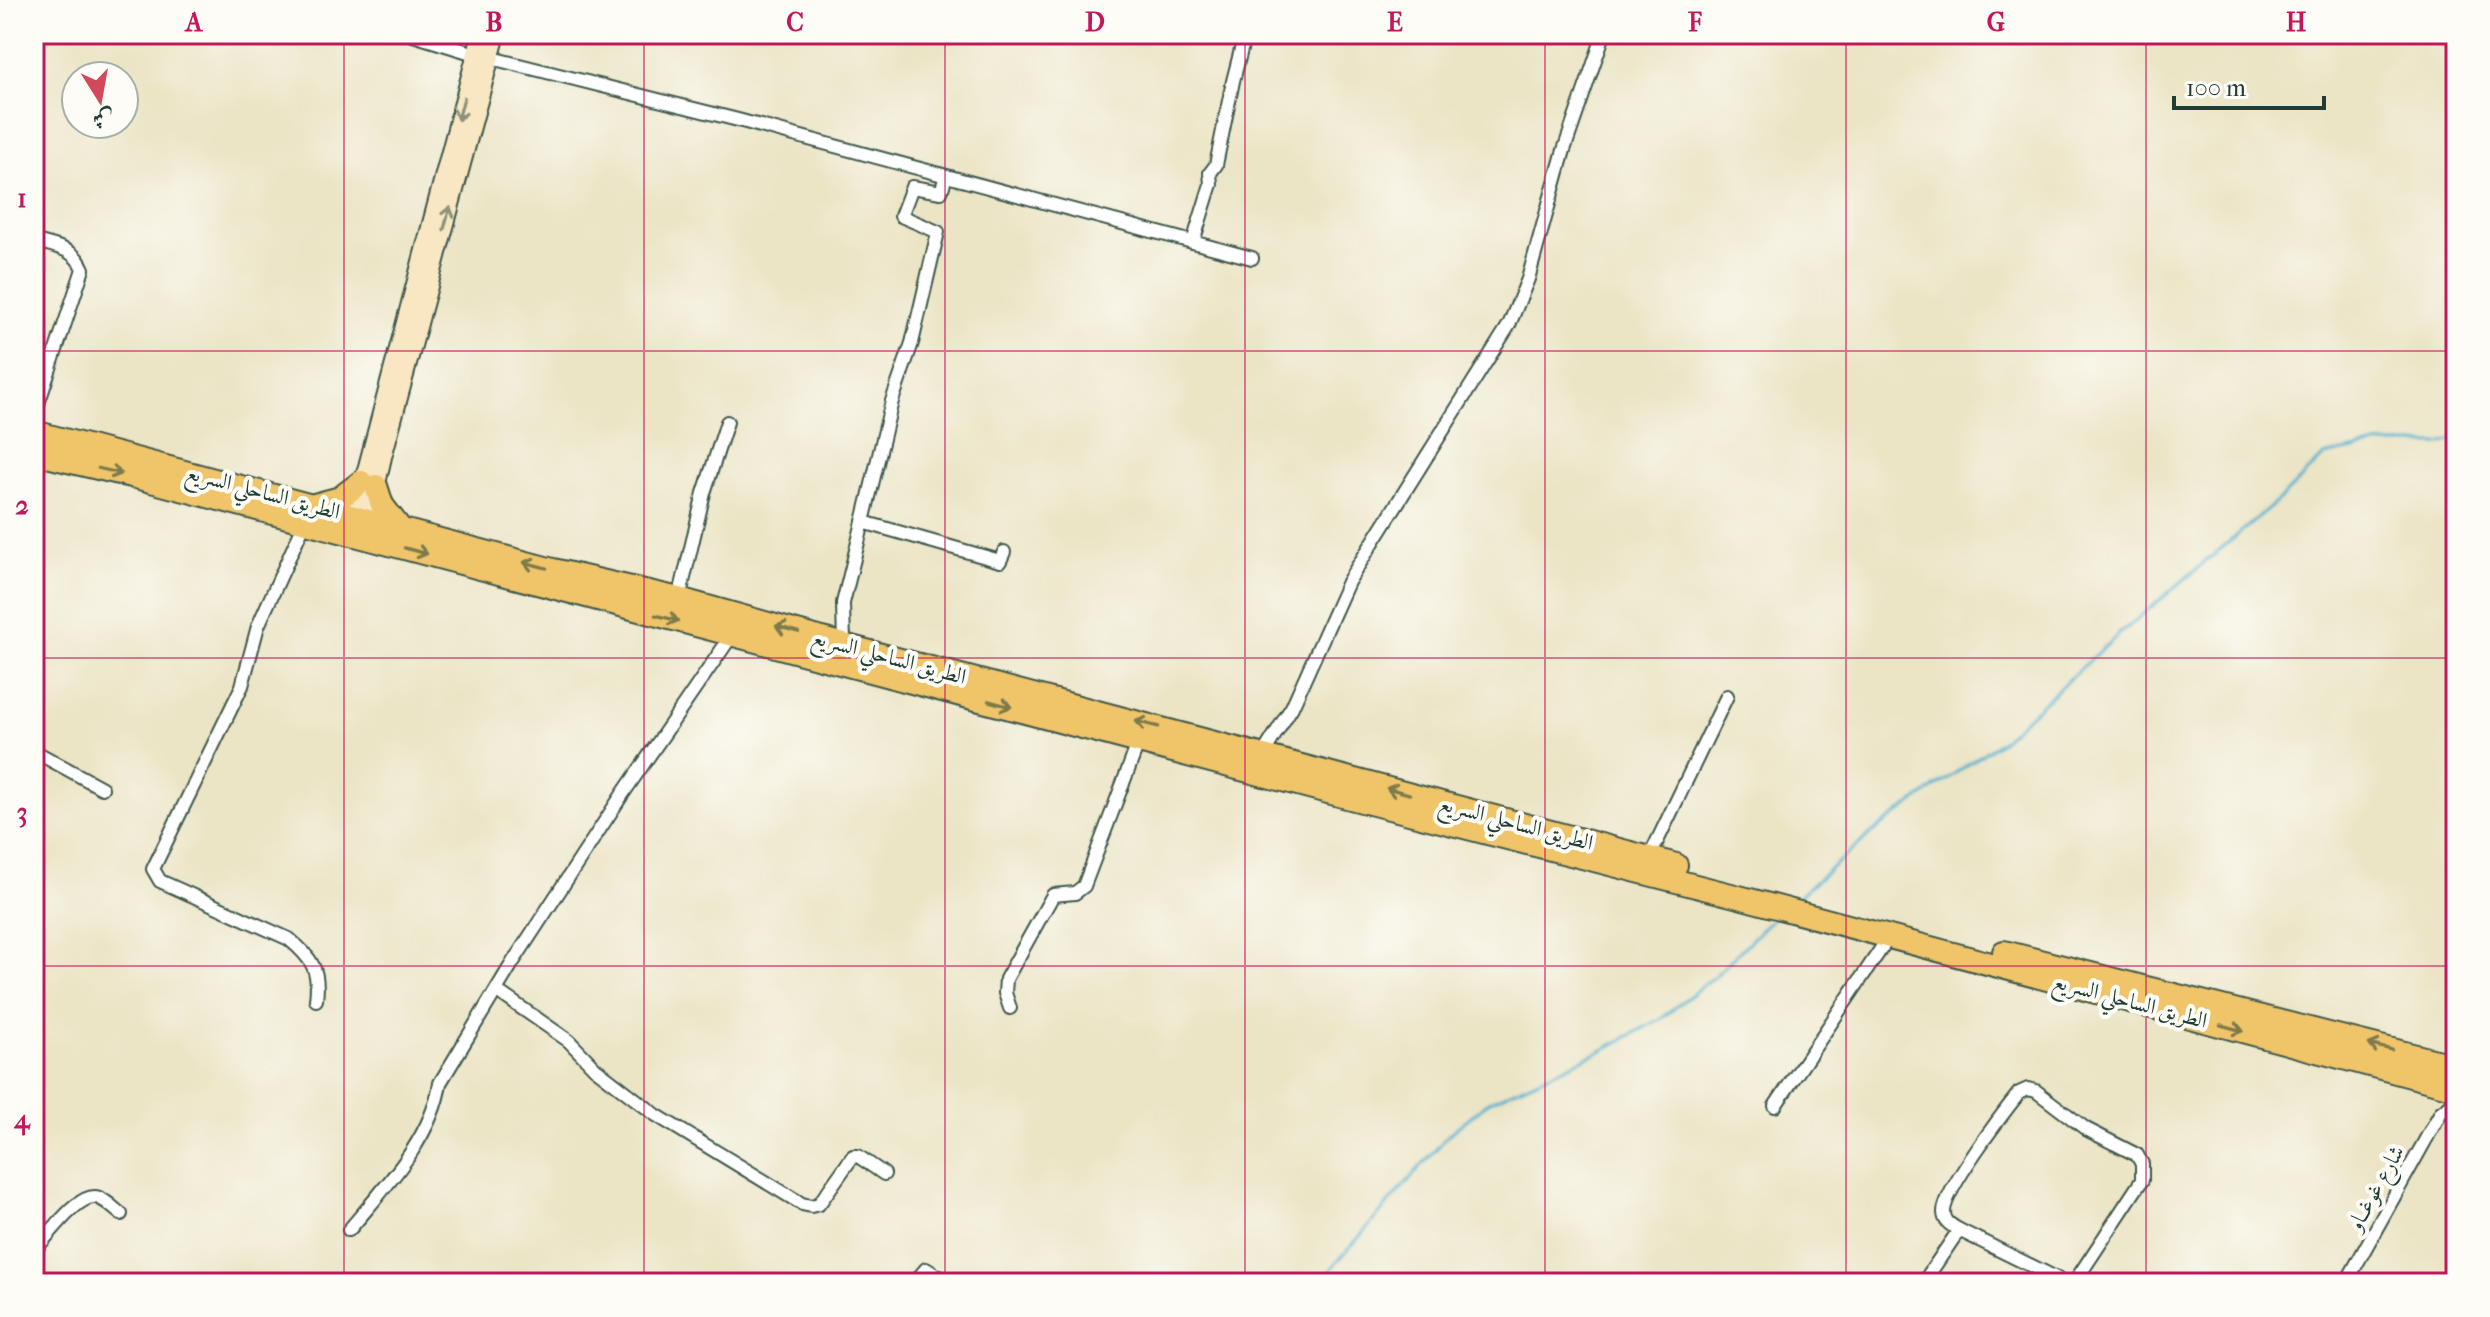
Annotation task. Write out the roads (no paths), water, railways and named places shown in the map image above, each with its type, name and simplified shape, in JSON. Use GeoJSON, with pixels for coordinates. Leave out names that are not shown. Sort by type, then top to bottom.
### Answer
{"type":"FeatureCollection","features":[{"type":"Feature","properties":{"kind":"highway","name":"الطريق الساحلي السريع"},"geometry":{"type":"LineString","coordinates":[[34,432],[732,635],[1362,801],[1742,890]]}},
{"type":"Feature","properties":{"kind":"highway","name":"الطريق الساحلي السريع"},"geometry":{"type":"LineString","coordinates":[[34,453],[309,513]]}},
{"type":"Feature","properties":{"kind":"highway"},"geometry":{"type":"LineString","coordinates":[[309,513],[369,484],[399,527]]}},
{"type":"Feature","properties":{"kind":"highway","name":"الطريق الساحلي السريع"},"geometry":{"type":"LineString","coordinates":[[359,526],[399,527],[553,570],[679,599],[1649,858],[1742,890]]}},
{"type":"Feature","properties":{"kind":"highway"},"geometry":{"type":"LineString","coordinates":[[1742,890],[1808,908]]}},
{"type":"Feature","properties":{"kind":"highway","name":"الطريق الساحلي السريع"},"geometry":{"type":"LineString","coordinates":[[1808,908],[1889,937],[2456,1088]]}},
{"type":"Feature","properties":{"kind":"highway","name":"الطريق الساحلي السريع"},"geometry":{"type":"LineString","coordinates":[[1808,908],[2456,1066]]}},
{"type":"Feature","properties":{"kind":"street"},"geometry":{"type":"LineString","coordinates":[[410,34],[483,56],[1252,258]]}},
{"type":"Feature","properties":{"kind":"street"},"geometry":{"type":"LineString","coordinates":[[481,34],[483,56]]}},
{"type":"Feature","properties":{"kind":"street"},"geometry":{"type":"LineString","coordinates":[[359,526],[483,56],[497,34]]}},
{"type":"Feature","properties":{"kind":"street"},"geometry":{"type":"LineString","coordinates":[[1193,242],[1211,184],[1210,173],[1216,165],[1245,34]]}},
{"type":"Feature","properties":{"kind":"street"},"geometry":{"type":"LineString","coordinates":[[1263,754],[1292,707],[1354,572],[1509,325],[1528,279],[1564,150],[1604,34]]}},
{"type":"Feature","properties":{"kind":"street"},"geometry":{"type":"LineString","coordinates":[[844,645],[843,603],[892,401],[912,343],[938,232],[901,216],[912,187],[941,192],[946,176]]}},
{"type":"Feature","properties":{"kind":"street"},"geometry":{"type":"LineString","coordinates":[[34,416],[83,269],[79,259],[69,251],[36,241]]}},
{"type":"Feature","properties":{"kind":"street"},"geometry":{"type":"LineString","coordinates":[[679,599],[704,493],[727,422]]}},
{"type":"Feature","properties":{"kind":"street"},"geometry":{"type":"LineString","coordinates":[[309,513],[258,626],[242,686],[153,869],[160,881],[296,945],[304,952],[319,980],[316,1000]]}},
{"type":"Feature","properties":{"kind":"street"},"geometry":{"type":"LineString","coordinates":[[863,522],[1000,561],[1004,552]]}},
{"type":"Feature","properties":{"kind":"street"},"geometry":{"type":"LineString","coordinates":[[349,1230],[398,1170],[425,1127],[440,1083],[497,991],[630,783],[732,635]]}},
{"type":"Feature","properties":{"kind":"street"},"geometry":{"type":"LineString","coordinates":[[1649,858],[1727,696]]}},
{"type":"Feature","properties":{"kind":"street"},"geometry":{"type":"LineString","coordinates":[[1010,1008],[1005,993],[1006,979],[1053,895],[1075,893],[1084,886],[1139,741]]}},
{"type":"Feature","properties":{"kind":"street"},"geometry":{"type":"LineString","coordinates":[[34,751],[102,788]]}},
{"type":"Feature","properties":{"kind":"street"},"geometry":{"type":"LineString","coordinates":[[1775,1106],[1889,937]]}},
{"type":"Feature","properties":{"kind":"street"},"geometry":{"type":"LineString","coordinates":[[497,991],[569,1041],[595,1068],[656,1115],[802,1204],[819,1204],[853,1156],[858,1156],[884,1174]]}},
{"type":"Feature","properties":{"kind":"street"},"geometry":{"type":"LineString","coordinates":[[2434,1082],[2441,1112],[2456,1101]]}},
{"type":"Feature","properties":{"kind":"street"},"geometry":{"type":"LineString","coordinates":[[2066,1283],[1959,1230],[1947,1223],[1944,1216],[1944,1207],[1956,1184],[2019,1093],[2028,1089],[2036,1091],[2086,1129],[2131,1150],[2142,1164],[2142,1180],[2074,1283]]}},
{"type":"Feature","properties":{"kind":"street","name":"شارع غوغــاو"},"geometry":{"type":"LineString","coordinates":[[2346,1283],[2441,1112]]}},
{"type":"Feature","properties":{"kind":"street"},"geometry":{"type":"LineString","coordinates":[[34,1250],[87,1197],[99,1198],[121,1214]]}},
{"type":"Feature","properties":{"kind":"street"},"geometry":{"type":"LineString","coordinates":[[1923,1283],[1959,1230]]}},
{"type":"Feature","properties":{"kind":"street"},"geometry":{"type":"LineString","coordinates":[[914,1283],[926,1269],[949,1283]]}},
{"type":"Feature","properties":{"kind":"waterway"},"geometry":{"type":"LineString","coordinates":[[1793,901],[1879,827],[2001,741],[2118,635],[2285,495],[2324,456],[2382,444],[2441,444],[2456,437]]}},
{"type":"Feature","properties":{"kind":"waterway"},"geometry":{"type":"LineString","coordinates":[[1319,1283],[1450,1133],[1490,1101],[1601,1051],[1662,1018],[1717,974],[1775,916]]}}]}
